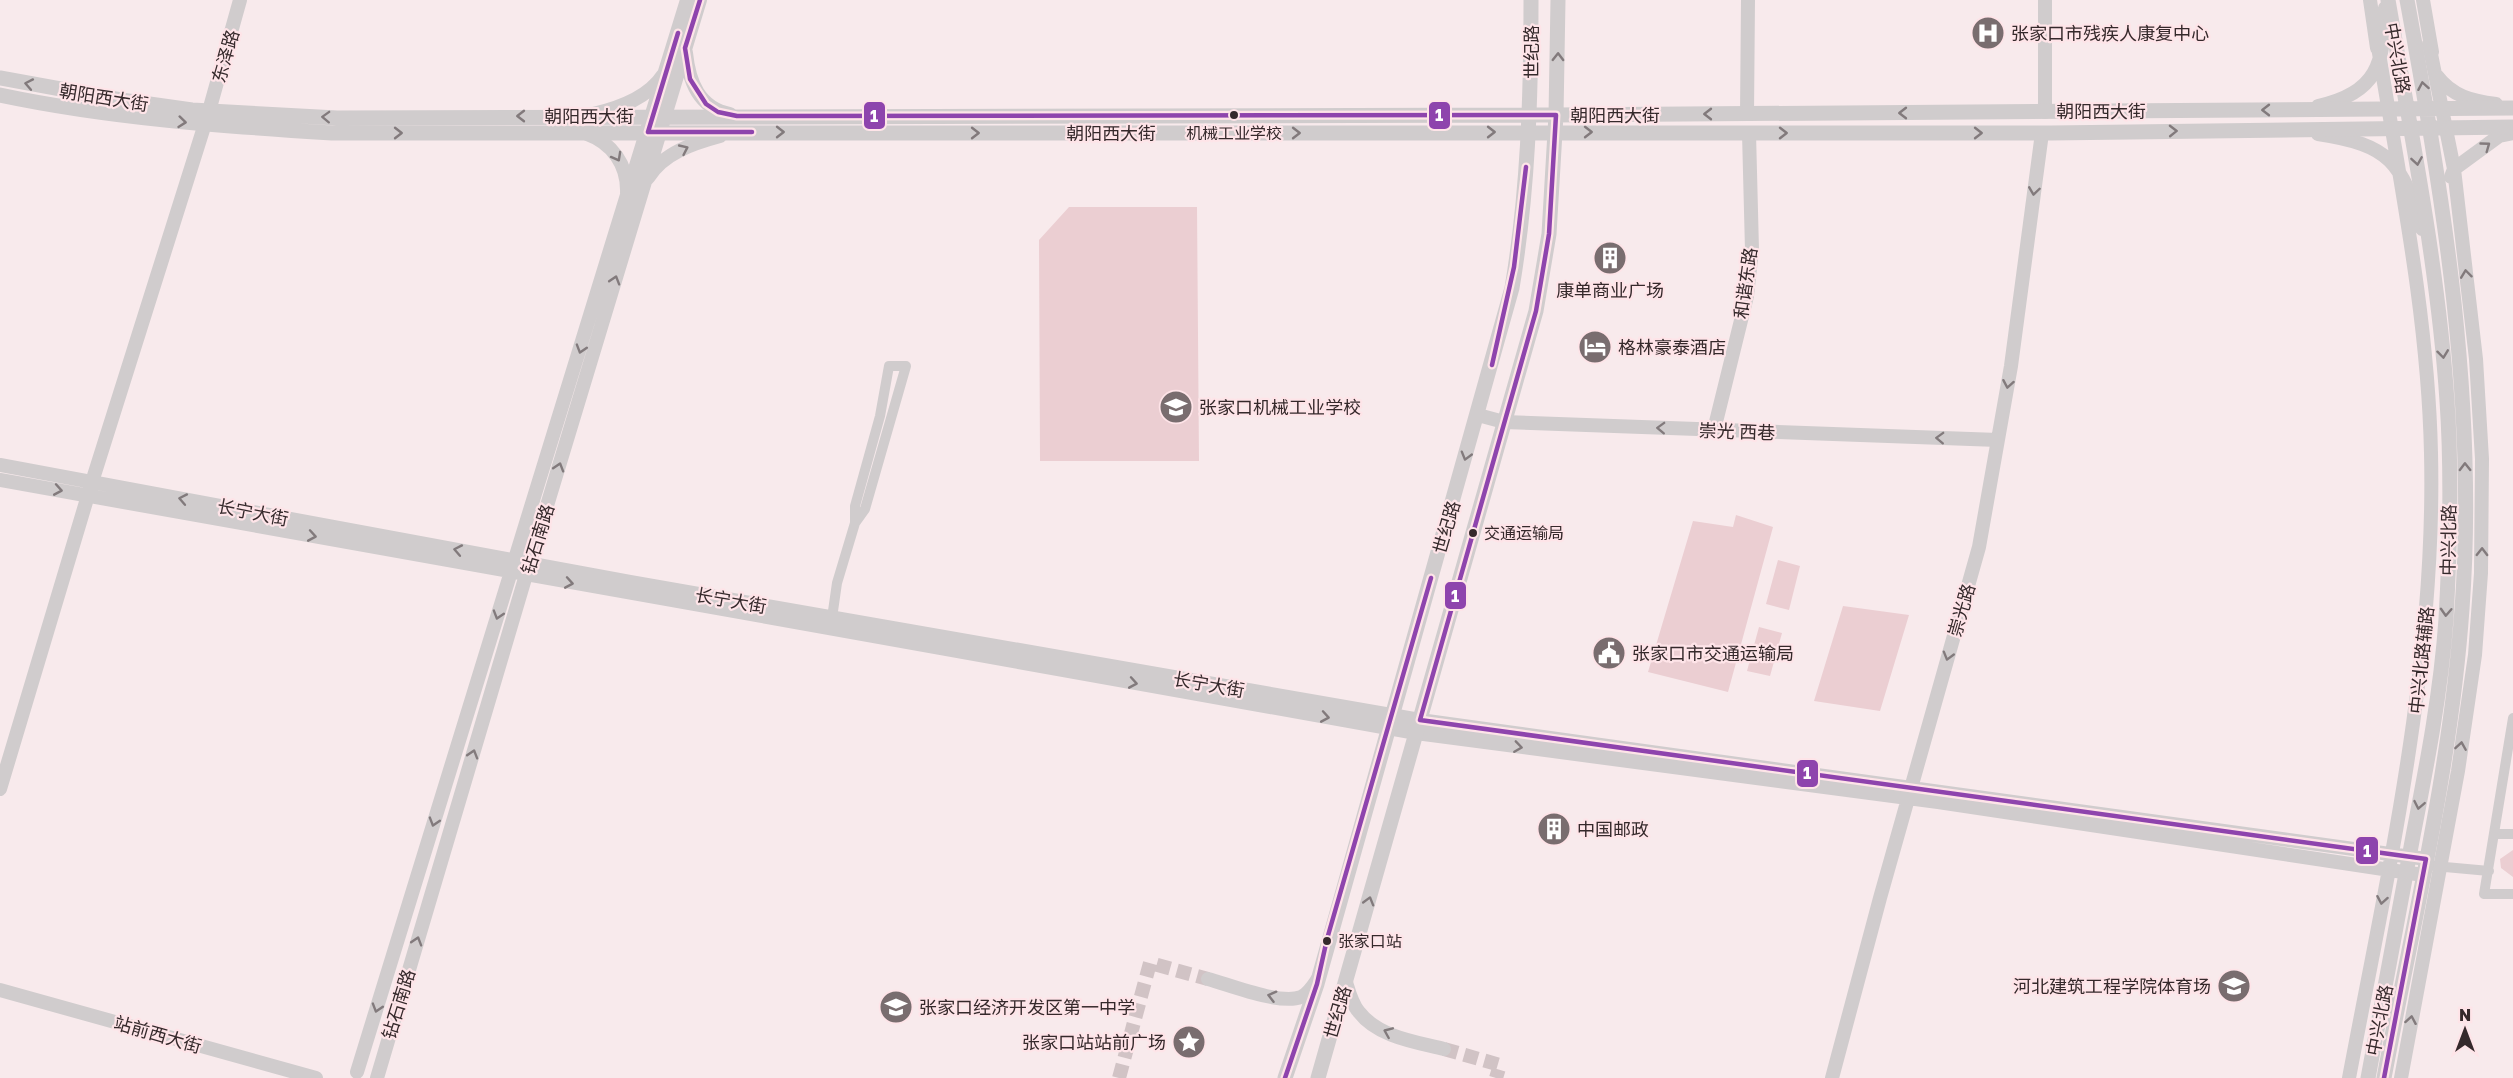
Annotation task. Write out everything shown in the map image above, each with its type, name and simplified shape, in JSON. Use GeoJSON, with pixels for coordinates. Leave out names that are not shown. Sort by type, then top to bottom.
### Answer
{"type":"FeatureCollection","features":[{"type":"Feature","properties":{"kind":"main road","name":"东泽路"},"geometry":{"type":"LineString","coordinates":[[0,789],[92,482],[207,118],[240,0]]}},
{"type":"Feature","properties":{"kind":"main road","name":"钻石南路"},"geometry":{"type":"LineString","coordinates":[[659,116],[668,68],[687,0]]}},
{"type":"Feature","properties":{"kind":"main road","name":"钻石南路"},"geometry":{"type":"LineString","coordinates":[[356,1075],[627,199],[685,48],[700,0]]}},
{"type":"Feature","properties":{"kind":"main road","name":"世纪路"},"geometry":{"type":"LineString","coordinates":[[1285,1078],[1321,968],[1512,288],[1520,235],[1531,115],[1530,0]]}},
{"type":"Feature","properties":{"kind":"main road","name":"世纪路"},"geometry":{"type":"LineString","coordinates":[[1318,1078],[1536,311],[1549,234],[1556,115],[1558,0]]}},
{"type":"Feature","properties":{"kind":"main road"},"geometry":{"type":"LineString","coordinates":[[1747,114],[1748,0]]}},
{"type":"Feature","properties":{"kind":"main road"},"geometry":{"type":"LineString","coordinates":[[2045,0],[2045,112]]}},
{"type":"Feature","properties":{"kind":"main road"},"geometry":{"type":"LineString","coordinates":[[2370,0],[2398,167],[2411,194],[2429,251]]}},
{"type":"Feature","properties":{"kind":"main road"},"geometry":{"type":"LineString","coordinates":[[2295,110],[2334,102],[2363,88],[2380,62],[2384,46],[2387,0]]}},
{"type":"Feature","properties":{"kind":"main road","name":"中兴北路"},"geometry":{"type":"LineString","coordinates":[[2368,1078],[2410,856],[2440,674],[2448,568],[2447,402],[2429,251],[2411,128],[2387,0]]}},
{"type":"Feature","properties":{"kind":"main road"},"geometry":{"type":"LineString","coordinates":[[2408,0],[2425,55],[2435,74],[2454,93],[2465,98],[2513,107]]}},
{"type":"Feature","properties":{"kind":"main road","name":"中兴北路"},"geometry":{"type":"LineString","coordinates":[[2384,1078],[2424,866],[2457,672],[2466,537],[2463,393],[2447,250],[2438,128],[2408,0]]}},
{"type":"Feature","properties":{"kind":"main road"},"geometry":{"type":"LineString","coordinates":[[2422,0],[2435,74],[2435,109]]}},
{"type":"Feature","properties":{"kind":"main road"},"geometry":{"type":"LineString","coordinates":[[2371,76],[2376,60],[2377,41]]}},
{"type":"Feature","properties":{"kind":"main road"},"geometry":{"type":"LineString","coordinates":[[2429,44],[2440,70],[2454,93]]}},
{"type":"Feature","properties":{"kind":"main road"},"geometry":{"type":"LineString","coordinates":[[685,48],[690,79],[706,104],[718,112],[737,116]]}},
{"type":"Feature","properties":{"kind":"main road"},"geometry":{"type":"LineString","coordinates":[[585,116],[610,110],[639,97],[658,83],[668,68]]}},
{"type":"Feature","properties":{"kind":"main road","name":"朝阳西大街"},"geometry":{"type":"LineString","coordinates":[[0,78],[207,118],[1556,115],[2408,110],[2513,107]]}},
{"type":"Feature","properties":{"kind":"main road","name":"朝阳西大街"},"geometry":{"type":"LineString","coordinates":[[0,95],[86,110],[207,118],[332,133],[2042,133],[2513,127]]}},
{"type":"Feature","properties":{"kind":"main road"},"geometry":{"type":"LineString","coordinates":[[2401,1078],[2441,867],[2475,655],[2481,584],[2482,447],[2476,359],[2454,169],[2438,128]]}},
{"type":"Feature","properties":{"kind":"main road"},"geometry":{"type":"LineString","coordinates":[[2293,130],[2356,142],[2374,149],[2398,167]]}},
{"type":"Feature","properties":{"kind":"main road","name":"钻石南路"},"geometry":{"type":"LineString","coordinates":[[377,1078],[642,187],[653,132]]}},
{"type":"Feature","properties":{"kind":"main road"},"geometry":{"type":"LineString","coordinates":[[642,187],[667,157],[699,142],[738,132]]}},
{"type":"Feature","properties":{"kind":"main road"},"geometry":{"type":"LineString","coordinates":[[582,133],[598,138],[614,151],[626,178],[627,199]]}},
{"type":"Feature","properties":{"kind":"main road","name":"和谐东路"},"geometry":{"type":"LineString","coordinates":[[1714,430],[1747,296],[1752,250],[1749,133]]}},
{"type":"Feature","properties":{"kind":"main road","name":"崇光路"},"geometry":{"type":"LineString","coordinates":[[1832,1078],[1979,547],[2011,366],[2042,133]]}},
{"type":"Feature","properties":{"kind":"main road"},"geometry":{"type":"LineString","coordinates":[[2447,250],[2446,192],[2454,169],[2499,136],[2513,133]]}},
{"type":"Feature","properties":{"kind":"main road","name":"中兴北路辅路"},"geometry":{"type":"LineString","coordinates":[[2349,1078],[2388,869],[2398,831],[2418,696],[2429,579],[2431,454],[2426,369],[2413,256],[2398,167]]}},
{"type":"Feature","properties":{"kind":"main road","name":"崇光 西巷"},"geometry":{"type":"LineString","coordinates":[[1478,415],[1504,422],[1998,440]]}},
{"type":"Feature","properties":{"kind":"main road","name":"长宁大街"},"geometry":{"type":"LineString","coordinates":[[0,465],[528,569],[1390,722],[1910,793],[2410,856],[2424,866]]}},
{"type":"Feature","properties":{"kind":"main road","name":"长宁大街"},"geometry":{"type":"LineString","coordinates":[[0,480],[514,566]]}},
{"type":"Feature","properties":{"kind":"main road","name":"长宁大街"},"geometry":{"type":"LineString","coordinates":[[528,569],[832,618],[1390,722]]}},
{"type":"Feature","properties":{"kind":"main road","name":"长宁大街"},"geometry":{"type":"LineString","coordinates":[[1910,793],[2407,872],[2424,866]]}},
{"type":"Feature","properties":{"kind":"main road"},"geometry":{"type":"LineString","coordinates":[[1208,979],[1282,999],[1300,997],[1307,993],[1321,968],[1348,975],[1359,1012],[1371,1024],[1389,1034],[1444,1049]]}},
{"type":"Feature","properties":{"kind":"main road","name":"站前西大街"},"geometry":{"type":"LineString","coordinates":[[0,990],[316,1078]]}},
{"type":"Feature","properties":{"kind":"main road"},"geometry":{"type":"LineString","coordinates":[[356,1075],[377,1078]]}},
{"type":"Feature","properties":{"kind":"street"},"geometry":{"type":"LineString","coordinates":[[832,618],[837,583],[855,523],[855,507],[880,416],[889,366],[906,366],[865,509],[855,523]]}},
{"type":"Feature","properties":{"kind":"street"},"geometry":{"type":"LineString","coordinates":[[2513,718],[2484,894],[2513,894]]}},
{"type":"Feature","properties":{"kind":"street"},"geometry":{"type":"LineString","coordinates":[[2495,834],[2513,834]]}},
{"type":"Feature","properties":{"kind":"street"},"geometry":{"type":"LineString","coordinates":[[2424,866],[2488,871]]}},
{"type":"Feature","properties":{"kind":"shaded area"},"geometry":{"type":"Polygon","coordinates":[[[1069,207],[1197,207],[1199,461],[1040,461],[1039,240],[1069,207]]]}},
{"type":"Feature","properties":{"kind":"shaded area"},"geometry":{"type":"Polygon","coordinates":[[[1736,515],[1773,527],[1728,692],[1648,672],[1693,521],[1733,527],[1736,515]]]}},
{"type":"Feature","properties":{"kind":"shaded area"},"geometry":{"type":"Polygon","coordinates":[[[1778,560],[1800,566],[1789,610],[1766,604],[1778,560]]]}},
{"type":"Feature","properties":{"kind":"shaded area"},"geometry":{"type":"Polygon","coordinates":[[[1843,606],[1909,615],[1880,711],[1814,701],[1843,606]]]}},
{"type":"Feature","properties":{"kind":"shaded area"},"geometry":{"type":"Polygon","coordinates":[[[1759,627],[1782,633],[1770,676],[1747,671],[1759,627]]]}},
{"type":"Feature","properties":{"kind":"shaded area"},"geometry":{"type":"Polygon","coordinates":[[[2513,850],[2513,877],[2501,868],[2500,859],[2513,850]]]}},
{"type":"Feature","properties":{"kind":"tunnel"},"geometry":{"type":"LineString","coordinates":[[1119,1078],[1150,963],[1208,979]]}},
{"type":"Feature","properties":{"kind":"tunnel"},"geometry":{"type":"LineString","coordinates":[[1444,1049],[1500,1065],[1496,1078]]}},
{"type":"Feature","properties":{"kind":"transit line","name":"1"},"geometry":{"type":"LineString","coordinates":[[700,0],[685,48],[690,79],[706,104],[718,112],[737,116],[1556,115],[1549,234],[1536,311],[1420,720],[2426,859],[2384,1078]]}},
{"type":"Feature","properties":{"kind":"transit line","name":"1"},"geometry":{"type":"LineString","coordinates":[[678,33],[648,132],[752,132]]}},
{"type":"Feature","properties":{"kind":"transit line","name":"1"},"geometry":{"type":"LineString","coordinates":[[1492,365],[1514,267],[1526,167]]}},
{"type":"Feature","properties":{"kind":"transit line","name":"1"},"geometry":{"type":"LineString","coordinates":[[1285,1078],[1317,984],[1327,939],[1431,578]]}},
{"type":"Feature","properties":{"kind":"place","name":"张家口市残疾人康复中心"},"geometry":{"type":"Point","coordinates":[1988,33]}},
{"type":"Feature","properties":{"kind":"place","name":"机械工业学校"},"geometry":{"type":"Point","coordinates":[1234,115]}},
{"type":"Feature","properties":{"kind":"place","name":"康单商业广场"},"geometry":{"type":"Point","coordinates":[1610,258]}},
{"type":"Feature","properties":{"kind":"place","name":"格林豪泰酒店"},"geometry":{"type":"Point","coordinates":[1595,347]}},
{"type":"Feature","properties":{"kind":"place","name":"张家口机械工业学校"},"geometry":{"type":"Point","coordinates":[1176,407]}},
{"type":"Feature","properties":{"kind":"place","name":"交通运输局"},"geometry":{"type":"Point","coordinates":[1473,533]}},
{"type":"Feature","properties":{"kind":"place","name":"张家口市交通运输局"},"geometry":{"type":"Point","coordinates":[1609,653]}},
{"type":"Feature","properties":{"kind":"place","name":"中国邮政"},"geometry":{"type":"Point","coordinates":[1554,829]}},
{"type":"Feature","properties":{"kind":"place","name":"张家口站"},"geometry":{"type":"Point","coordinates":[1327,941]}},
{"type":"Feature","properties":{"kind":"place","name":"河北建筑工程学院体育场"},"geometry":{"type":"Point","coordinates":[2234,986]}},
{"type":"Feature","properties":{"kind":"place","name":"张家口经济开发区第一中学"},"geometry":{"type":"Point","coordinates":[896,1007]}},
{"type":"Feature","properties":{"kind":"place","name":"张家口站站前广场"},"geometry":{"type":"Point","coordinates":[1189,1042]}}]}
